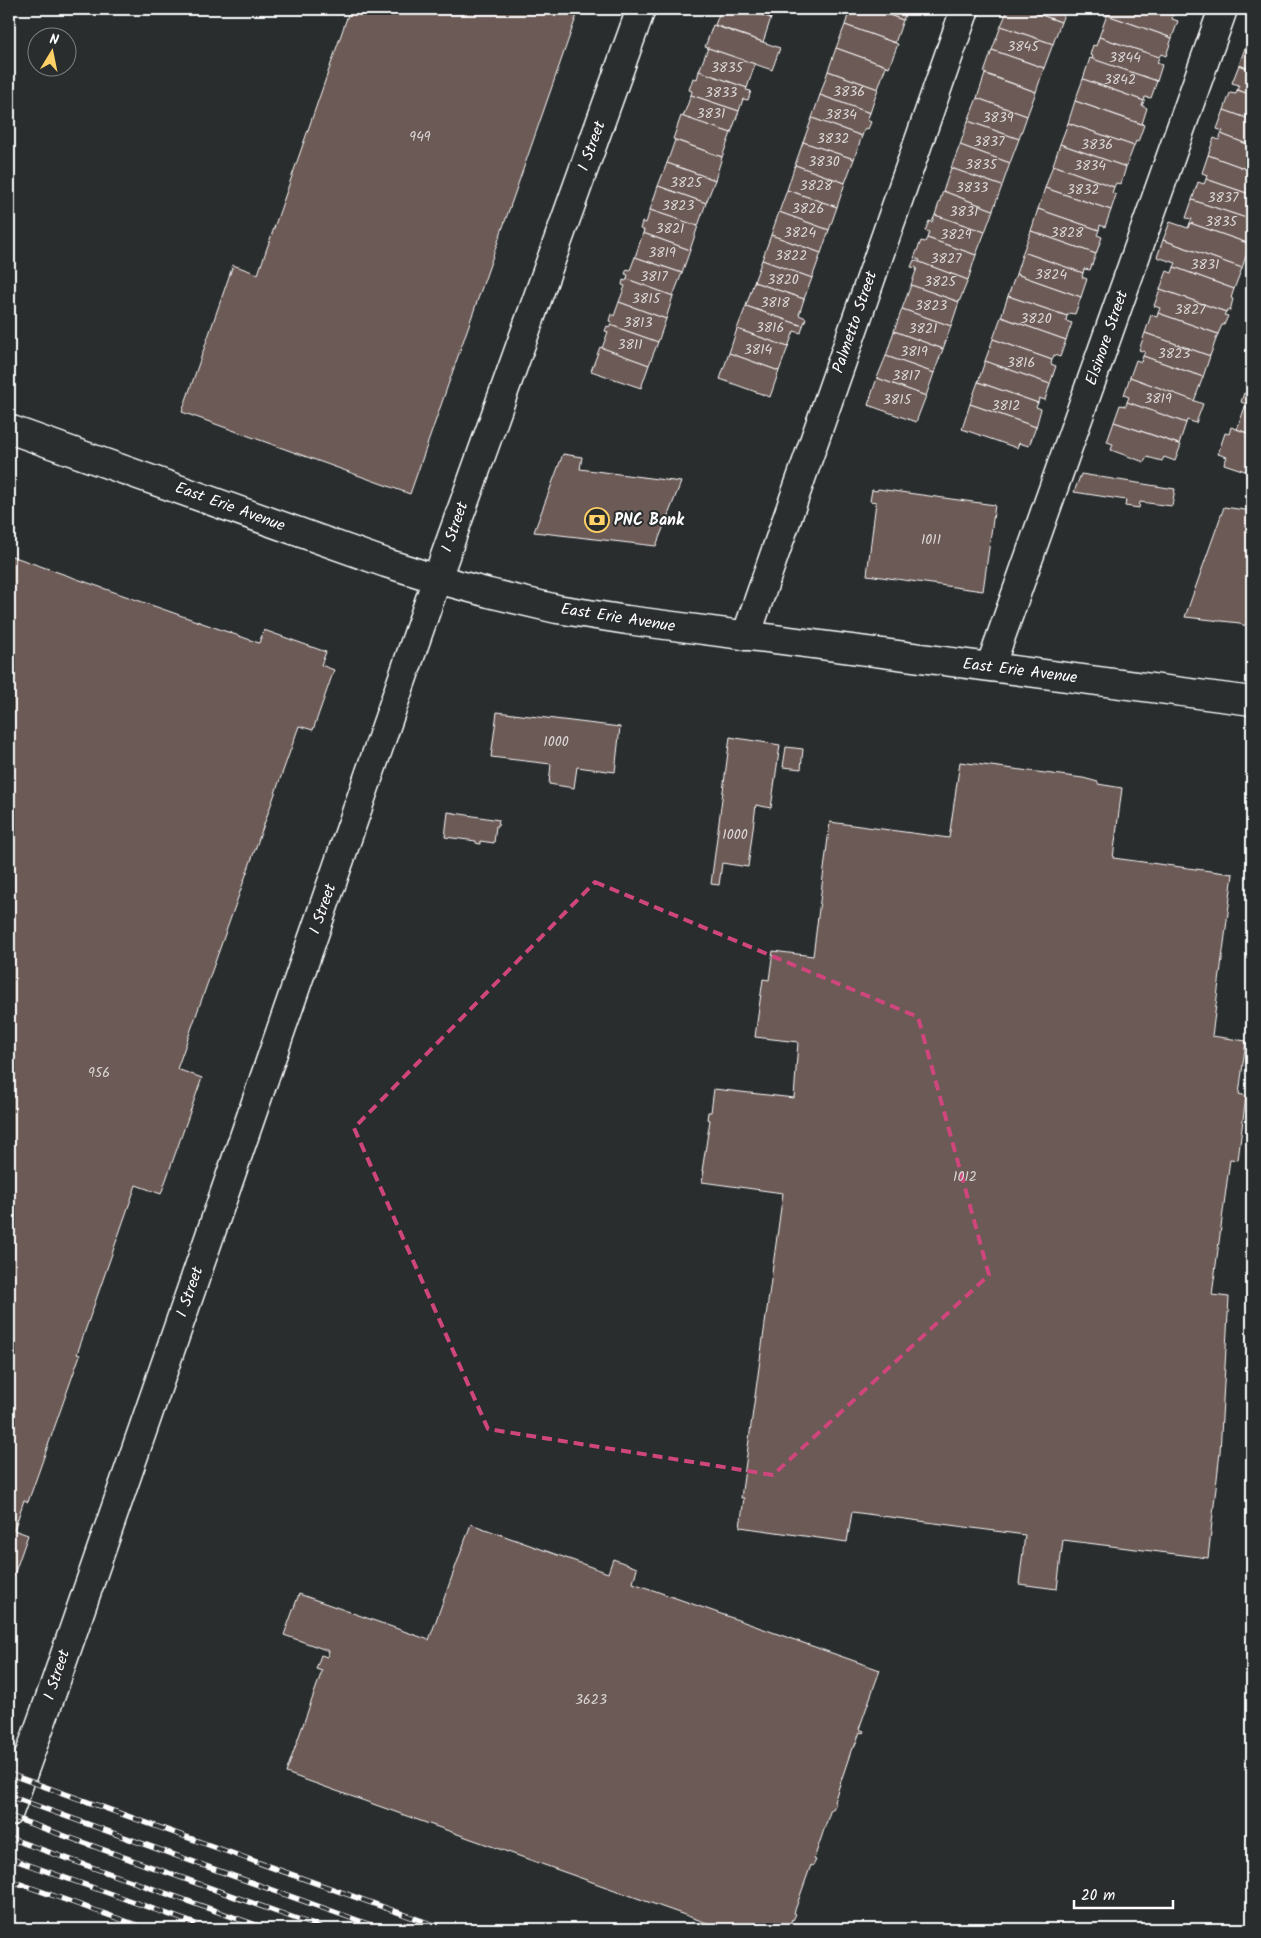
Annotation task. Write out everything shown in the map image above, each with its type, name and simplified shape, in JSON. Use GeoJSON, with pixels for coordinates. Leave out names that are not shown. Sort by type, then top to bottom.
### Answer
{"type":"FeatureCollection","features":[{"type":"Feature","properties":{"kind":"street","name":"I Street"},"geometry":{"type":"LineString","coordinates":[[9,1812],[438,579],[641,9]]}},
{"type":"Feature","properties":{"kind":"street","name":"Palmetto Street"},"geometry":{"type":"LineString","coordinates":[[746,636],[965,9]]}},
{"type":"Feature","properties":{"kind":"street","name":"Elsinore Street"},"geometry":{"type":"LineString","coordinates":[[992,667],[996,651],[1223,9]]}},
{"type":"Feature","properties":{"kind":"street","name":"East Erie Avenue"},"geometry":{"type":"LineString","coordinates":[[9,429],[438,579],[557,608],[746,636],[1252,701]]}},
{"type":"Feature","properties":{"kind":"highlighted area"},"geometry":{"type":"Polygon","coordinates":[[[595,882],[918,1017],[989,1275],[773,1475],[488,1429],[354,1128],[595,882]]]}},
{"type":"Feature","properties":{"kind":"building"},"geometry":{"type":"Polygon","coordinates":[[[350,9],[579,9],[410,494],[182,412],[233,265],[258,274],[350,9]]]}},
{"type":"Feature","properties":{"kind":"building"},"geometry":{"type":"Polygon","coordinates":[[[721,9],[745,9],[771,18],[763,42],[715,25],[721,9]]]}},
{"type":"Feature","properties":{"kind":"building"},"geometry":{"type":"Polygon","coordinates":[[[745,9],[774,9],[771,18],[745,9]]]}},
{"type":"Feature","properties":{"kind":"building"},"geometry":{"type":"Polygon","coordinates":[[[850,9],[873,9],[903,20],[895,43],[845,25],[850,9]]]}},
{"type":"Feature","properties":{"kind":"building"},"geometry":{"type":"Polygon","coordinates":[[[873,9],[907,9],[903,20],[873,9]]]}},
{"type":"Feature","properties":{"kind":"building"},"geometry":{"type":"Polygon","coordinates":[[[1008,9],[1025,9],[1061,22],[1053,44],[1001,26],[1008,9]]]}},
{"type":"Feature","properties":{"kind":"building"},"geometry":{"type":"Polygon","coordinates":[[[1025,9],[1066,9],[1061,22],[1025,9]]]}},
{"type":"Feature","properties":{"kind":"building"},"geometry":{"type":"Polygon","coordinates":[[[1109,9],[1155,9],[1173,15],[1172,19],[1178,21],[1172,38],[1107,15],[1109,9]]]}},
{"type":"Feature","properties":{"kind":"building"},"geometry":{"type":"Polygon","coordinates":[[[1155,9],[1182,9],[1181,13],[1175,11],[1173,15],[1155,9]]]}},
{"type":"Feature","properties":{"kind":"building"},"geometry":{"type":"Polygon","coordinates":[[[1107,15],[1172,38],[1166,56],[1161,54],[1159,57],[1099,37],[1107,15]]]}},
{"type":"Feature","properties":{"kind":"building"},"geometry":{"type":"Polygon","coordinates":[[[713,25],[780,48],[772,70],[705,47],[713,25]]]}},
{"type":"Feature","properties":{"kind":"building"},"geometry":{"type":"Polygon","coordinates":[[[845,25],[898,44],[889,67],[836,48],[845,25]]]}},
{"type":"Feature","properties":{"kind":"building"},"geometry":{"type":"Polygon","coordinates":[[[1001,26],[1053,44],[1044,68],[992,50],[1001,26]]]}},
{"type":"Feature","properties":{"kind":"building"},"geometry":{"type":"Polygon","coordinates":[[[1099,37],[1159,57],[1157,63],[1162,65],[1157,81],[1092,59],[1093,56],[1090,55],[1093,45],[1096,46],[1099,37]]]}},
{"type":"Feature","properties":{"kind":"building"},"geometry":{"type":"Polygon","coordinates":[[[1252,46],[1252,70],[1239,65],[1245,48],[1251,50],[1252,46]]]}},
{"type":"Feature","properties":{"kind":"building"},"geometry":{"type":"Polygon","coordinates":[[[708,48],[755,64],[747,88],[699,71],[708,48]]]}},
{"type":"Feature","properties":{"kind":"building"},"geometry":{"type":"Polygon","coordinates":[[[836,48],[886,66],[878,89],[828,71],[836,48]]]}},
{"type":"Feature","properties":{"kind":"building"},"geometry":{"type":"Polygon","coordinates":[[[992,50],[1044,68],[1036,92],[984,73],[992,50]]]}},
{"type":"Feature","properties":{"kind":"building"},"geometry":{"type":"Polygon","coordinates":[[[1090,58],[1157,81],[1151,98],[1145,97],[1144,101],[1083,79],[1090,58]]]}},
{"type":"Feature","properties":{"kind":"building"},"geometry":{"type":"Polygon","coordinates":[[[1239,65],[1252,70],[1252,95],[1237,90],[1239,85],[1232,83],[1239,65]]]}},
{"type":"Feature","properties":{"kind":"building"},"geometry":{"type":"Polygon","coordinates":[[[699,71],[747,88],[746,90],[751,91],[748,100],[743,99],[739,111],[691,95],[692,91],[689,90],[693,78],[697,79],[699,71]]]}},
{"type":"Feature","properties":{"kind":"building"},"geometry":{"type":"Polygon","coordinates":[[[828,71],[878,89],[870,113],[820,95],[828,71]]]}},
{"type":"Feature","properties":{"kind":"building"},"geometry":{"type":"Polygon","coordinates":[[[985,74],[1036,92],[1027,116],[977,98],[985,74]]]}},
{"type":"Feature","properties":{"kind":"building"},"geometry":{"type":"Polygon","coordinates":[[[1083,79],[1144,101],[1142,106],[1147,108],[1142,124],[1075,101],[1083,79]]]}},
{"type":"Feature","properties":{"kind":"building"},"geometry":{"type":"Polygon","coordinates":[[[1237,90],[1252,95],[1252,120],[1224,110],[1230,93],[1236,94],[1237,90]]]}},
{"type":"Feature","properties":{"kind":"building"},"geometry":{"type":"Polygon","coordinates":[[[691,95],[739,111],[731,133],[683,117],[691,95]]]}},
{"type":"Feature","properties":{"kind":"building"},"geometry":{"type":"Polygon","coordinates":[[[820,95],[870,113],[867,120],[871,122],[868,129],[865,128],[862,136],[812,118],[820,95]]]}},
{"type":"Feature","properties":{"kind":"building"},"geometry":{"type":"Polygon","coordinates":[[[977,98],[1027,116],[1019,139],[968,121],[977,98]]]}},
{"type":"Feature","properties":{"kind":"building"},"geometry":{"type":"Polygon","coordinates":[[[1075,101],[1144,125],[1138,142],[1136,141],[1134,146],[1068,123],[1075,101]]]}},
{"type":"Feature","properties":{"kind":"building"},"geometry":{"type":"Polygon","coordinates":[[[1224,110],[1252,120],[1252,146],[1221,134],[1223,131],[1217,129],[1224,110]]]}},
{"type":"Feature","properties":{"kind":"building"},"geometry":{"type":"Polygon","coordinates":[[[681,116],[731,133],[722,157],[673,139],[681,116]]]}},
{"type":"Feature","properties":{"kind":"building"},"geometry":{"type":"Polygon","coordinates":[[[812,118],[862,136],[854,159],[803,142],[812,118]]]}},
{"type":"Feature","properties":{"kind":"building"},"geometry":{"type":"Polygon","coordinates":[[[968,121],[1019,139],[1010,163],[960,145],[968,121]]]}},
{"type":"Feature","properties":{"kind":"building"},"geometry":{"type":"Polygon","coordinates":[[[1068,123],[1134,146],[1126,167],[1060,144],[1068,123]]]}},
{"type":"Feature","properties":{"kind":"building"},"geometry":{"type":"Polygon","coordinates":[[[1221,134],[1252,146],[1252,171],[1208,155],[1214,138],[1219,140],[1221,134]]]}},
{"type":"Feature","properties":{"kind":"building"},"geometry":{"type":"Polygon","coordinates":[[[675,140],[722,157],[715,180],[667,163],[675,140]]]}},
{"type":"Feature","properties":{"kind":"building"},"geometry":{"type":"Polygon","coordinates":[[[803,142],[854,159],[845,183],[795,165],[803,142]]]}},
{"type":"Feature","properties":{"kind":"building"},"geometry":{"type":"Polygon","coordinates":[[[1060,144],[1126,167],[1121,184],[1116,183],[1114,187],[1053,165],[1060,144]]]}},
{"type":"Feature","properties":{"kind":"building"},"geometry":{"type":"Polygon","coordinates":[[[960,145],[1010,163],[1002,186],[951,168],[960,145]]]}},
{"type":"Feature","properties":{"kind":"building"},"geometry":{"type":"Polygon","coordinates":[[[1208,155],[1252,171],[1252,195],[1206,179],[1207,175],[1202,173],[1208,155]]]}},
{"type":"Feature","properties":{"kind":"building"},"geometry":{"type":"Polygon","coordinates":[[[667,163],[715,180],[706,203],[658,186],[667,163]]]}},
{"type":"Feature","properties":{"kind":"building"},"geometry":{"type":"Polygon","coordinates":[[[795,165],[845,183],[837,207],[787,190],[795,165]]]}},
{"type":"Feature","properties":{"kind":"building"},"geometry":{"type":"Polygon","coordinates":[[[1053,165],[1114,187],[1112,193],[1116,195],[1111,210],[1045,188],[1053,165]]]}},
{"type":"Feature","properties":{"kind":"building"},"geometry":{"type":"Polygon","coordinates":[[[951,168],[1002,186],[993,210],[943,191],[951,168]]]}},
{"type":"Feature","properties":{"kind":"building"},"geometry":{"type":"Polygon","coordinates":[[[1206,179],[1252,195],[1252,220],[1192,200],[1198,182],[1204,184],[1206,179]]]}},
{"type":"Feature","properties":{"kind":"building"},"geometry":{"type":"Polygon","coordinates":[[[658,186],[706,203],[698,226],[650,210],[658,186]]]}},
{"type":"Feature","properties":{"kind":"building"},"geometry":{"type":"Polygon","coordinates":[[[1045,188],[1111,210],[1105,227],[1100,225],[1099,230],[1038,209],[1045,188]]]}},
{"type":"Feature","properties":{"kind":"building"},"geometry":{"type":"Polygon","coordinates":[[[787,190],[837,207],[829,230],[779,212],[787,190]]]}},
{"type":"Feature","properties":{"kind":"building"},"geometry":{"type":"Polygon","coordinates":[[[943,191],[993,210],[985,232],[935,215],[943,191]]]}},
{"type":"Feature","properties":{"kind":"building"},"geometry":{"type":"Polygon","coordinates":[[[1192,200],[1252,220],[1250,244],[1190,223],[1192,219],[1186,218],[1192,200]]]}},
{"type":"Feature","properties":{"kind":"building"},"geometry":{"type":"Polygon","coordinates":[[[1038,209],[1099,230],[1097,235],[1102,237],[1096,254],[1031,231],[1038,209]]]}},
{"type":"Feature","properties":{"kind":"building"},"geometry":{"type":"Polygon","coordinates":[[[650,210],[698,226],[690,250],[643,233],[644,230],[640,229],[642,222],[646,223],[650,210]]]}},
{"type":"Feature","properties":{"kind":"building"},"geometry":{"type":"Polygon","coordinates":[[[779,212],[829,230],[821,253],[771,235],[779,212]]]}},
{"type":"Feature","properties":{"kind":"building"},"geometry":{"type":"Polygon","coordinates":[[[935,215],[985,232],[976,255],[927,238],[929,232],[925,231],[929,221],[932,222],[935,215]]]}},
{"type":"Feature","properties":{"kind":"building"},"geometry":{"type":"Polygon","coordinates":[[[1170,222],[1188,228],[1190,223],[1250,244],[1242,268],[1163,240],[1170,222]]]}},
{"type":"Feature","properties":{"kind":"building"},"geometry":{"type":"Polygon","coordinates":[[[1031,231],[1096,254],[1090,270],[1084,269],[1083,273],[1023,252],[1031,231]]]}},
{"type":"Feature","properties":{"kind":"building"},"geometry":{"type":"Polygon","coordinates":[[[643,233],[690,250],[682,273],[635,257],[643,233]]]}},
{"type":"Feature","properties":{"kind":"building"},"geometry":{"type":"Polygon","coordinates":[[[771,235],[821,253],[812,278],[762,260],[771,235]]]}},
{"type":"Feature","properties":{"kind":"building"},"geometry":{"type":"Polygon","coordinates":[[[927,238],[976,255],[968,280],[919,262],[920,260],[914,258],[921,241],[925,242],[927,238]]]}},
{"type":"Feature","properties":{"kind":"building"},"geometry":{"type":"Polygon","coordinates":[[[1163,240],[1242,268],[1234,289],[1174,267],[1176,263],[1157,257],[1163,240]]]}},
{"type":"Feature","properties":{"kind":"building"},"geometry":{"type":"Polygon","coordinates":[[[1023,252],[1083,273],[1082,277],[1087,279],[1081,297],[1016,274],[1023,252]]]}},
{"type":"Feature","properties":{"kind":"building"},"geometry":{"type":"Polygon","coordinates":[[[635,257],[682,273],[673,296],[627,279],[628,275],[625,274],[627,269],[630,270],[635,257]]]}},
{"type":"Feature","properties":{"kind":"building"},"geometry":{"type":"Polygon","coordinates":[[[762,260],[812,278],[804,299],[754,282],[762,260]]]}},
{"type":"Feature","properties":{"kind":"building"},"geometry":{"type":"Polygon","coordinates":[[[914,260],[968,280],[959,302],[911,285],[917,268],[911,267],[914,260]]]}},
{"type":"Feature","properties":{"kind":"building"},"geometry":{"type":"Polygon","coordinates":[[[1174,267],[1234,289],[1230,311],[1227,310],[1226,312],[1160,289],[1167,271],[1172,273],[1174,267]]]}},
{"type":"Feature","properties":{"kind":"building"},"geometry":{"type":"Polygon","coordinates":[[[1016,274],[1081,297],[1075,314],[1069,313],[1067,316],[1008,296],[1016,274]]]}},
{"type":"Feature","properties":{"kind":"building"},"geometry":{"type":"Polygon","coordinates":[[[627,279],[673,296],[666,319],[619,302],[625,286],[622,285],[623,280],[626,281],[627,279]]]}},
{"type":"Feature","properties":{"kind":"building"},"geometry":{"type":"Polygon","coordinates":[[[754,282],[804,299],[799,315],[806,318],[803,326],[746,306],[754,282]]]}},
{"type":"Feature","properties":{"kind":"building"},"geometry":{"type":"Polygon","coordinates":[[[911,285],[959,302],[951,326],[902,309],[911,285]]]}},
{"type":"Feature","properties":{"kind":"building"},"geometry":{"type":"Polygon","coordinates":[[[1160,289],[1226,312],[1224,315],[1228,316],[1224,325],[1222,325],[1218,334],[1158,313],[1160,308],[1154,306],[1160,289]]]}},
{"type":"Feature","properties":{"kind":"building"},"geometry":{"type":"Polygon","coordinates":[[[1008,296],[1067,316],[1066,321],[1072,323],[1066,340],[1001,317],[1008,296]]]}},
{"type":"Feature","properties":{"kind":"building"},"geometry":{"type":"Polygon","coordinates":[[[619,302],[666,319],[658,342],[610,325],[612,322],[609,321],[611,314],[614,316],[619,302]]]}},
{"type":"Feature","properties":{"kind":"building"},"geometry":{"type":"Polygon","coordinates":[[[746,306],[803,326],[801,333],[794,331],[788,347],[737,329],[746,306]]]}},
{"type":"Feature","properties":{"kind":"building"},"geometry":{"type":"Polygon","coordinates":[[[902,309],[951,326],[943,349],[894,331],[902,309]]]}},
{"type":"Feature","properties":{"kind":"building"},"geometry":{"type":"Polygon","coordinates":[[[1158,313],[1218,334],[1210,356],[1145,333],[1151,315],[1157,317],[1158,313]]]}},
{"type":"Feature","properties":{"kind":"building"},"geometry":{"type":"Polygon","coordinates":[[[1001,317],[1066,340],[1060,357],[1054,355],[1052,360],[993,339],[1001,317]]]}},
{"type":"Feature","properties":{"kind":"building"},"geometry":{"type":"Polygon","coordinates":[[[610,325],[658,342],[649,365],[602,348],[608,332],[605,331],[607,326],[610,327],[610,325]]]}},
{"type":"Feature","properties":{"kind":"building"},"geometry":{"type":"Polygon","coordinates":[[[737,329],[788,347],[779,371],[729,353],[737,329]]]}},
{"type":"Feature","properties":{"kind":"building"},"geometry":{"type":"Polygon","coordinates":[[[894,331],[943,349],[934,373],[886,356],[894,331]]]}},
{"type":"Feature","properties":{"kind":"building"},"geometry":{"type":"Polygon","coordinates":[[[1145,333],[1210,356],[1203,377],[1143,356],[1145,352],[1139,350],[1145,333]]]}},
{"type":"Feature","properties":{"kind":"building"},"geometry":{"type":"Polygon","coordinates":[[[993,339],[1052,360],[1051,364],[1056,366],[1050,384],[985,361],[993,339]]]}},
{"type":"Feature","properties":{"kind":"building"},"geometry":{"type":"Polygon","coordinates":[[[600,347],[649,365],[641,388],[591,371],[600,347]]]}},
{"type":"Feature","properties":{"kind":"building"},"geometry":{"type":"Polygon","coordinates":[[[729,353],[779,371],[770,397],[720,379],[729,353]]]}},
{"type":"Feature","properties":{"kind":"building"},"geometry":{"type":"Polygon","coordinates":[[[886,356],[934,373],[926,396],[877,378],[886,356]]]}},
{"type":"Feature","properties":{"kind":"building"},"geometry":{"type":"Polygon","coordinates":[[[1143,356],[1203,377],[1194,401],[1130,377],[1136,360],[1141,362],[1143,356]]]}},
{"type":"Feature","properties":{"kind":"building"},"geometry":{"type":"Polygon","coordinates":[[[985,361],[1050,384],[1045,400],[1039,398],[1038,403],[978,382],[985,361]]]}},
{"type":"Feature","properties":{"kind":"building"},"geometry":{"type":"Polygon","coordinates":[[[1130,377],[1203,404],[1196,423],[1187,420],[1186,423],[1127,402],[1129,397],[1124,395],[1130,377]]]}},
{"type":"Feature","properties":{"kind":"building"},"geometry":{"type":"Polygon","coordinates":[[[877,378],[926,396],[916,422],[868,405],[877,378]]]}},
{"type":"Feature","properties":{"kind":"building"},"geometry":{"type":"Polygon","coordinates":[[[978,382],[1038,403],[1036,407],[1041,409],[1036,427],[970,404],[978,382]]]}},
{"type":"Feature","properties":{"kind":"building"},"geometry":{"type":"Polygon","coordinates":[[[1251,390],[1252,410],[1245,407],[1246,404],[1241,402],[1244,393],[1249,395],[1251,390]]]}},
{"type":"Feature","properties":{"kind":"building"},"geometry":{"type":"Polygon","coordinates":[[[1127,402],[1186,423],[1179,444],[1114,422],[1120,405],[1126,406],[1127,402]]]}},
{"type":"Feature","properties":{"kind":"building"},"geometry":{"type":"Polygon","coordinates":[[[970,404],[1036,427],[1029,446],[1019,443],[1017,448],[962,429],[970,404]]]}},
{"type":"Feature","properties":{"kind":"building"},"geometry":{"type":"Polygon","coordinates":[[[1245,407],[1252,410],[1252,435],[1237,429],[1245,407]]]}},
{"type":"Feature","properties":{"kind":"building"},"geometry":{"type":"Polygon","coordinates":[[[1114,422],[1181,445],[1175,461],[1164,457],[1162,461],[1147,457],[1144,462],[1111,450],[1113,444],[1107,442],[1114,422]]]}},
{"type":"Feature","properties":{"kind":"building"},"geometry":{"type":"Polygon","coordinates":[[[1231,427],[1252,435],[1252,461],[1248,472],[1224,464],[1227,457],[1218,454],[1225,433],[1229,434],[1231,427]]]}},
{"type":"Feature","properties":{"kind":"building"},"geometry":{"type":"Polygon","coordinates":[[[563,454],[582,457],[580,469],[681,482],[656,546],[534,532],[563,454]]]}},
{"type":"Feature","properties":{"kind":"building"},"geometry":{"type":"Polygon","coordinates":[[[1081,474],[1175,489],[1172,506],[1140,502],[1139,508],[1125,506],[1126,500],[1074,492],[1081,474]]]}},
{"type":"Feature","properties":{"kind":"building"},"geometry":{"type":"Polygon","coordinates":[[[878,489],[995,505],[983,591],[867,575],[876,502],[870,501],[872,490],[877,491],[878,489]]]}},
{"type":"Feature","properties":{"kind":"building"},"geometry":{"type":"Polygon","coordinates":[[[1224,507],[1252,511],[1252,621],[1243,626],[1240,623],[1185,617],[1224,507]]]}},
{"type":"Feature","properties":{"kind":"building"},"geometry":{"type":"Polygon","coordinates":[[[9,555],[259,643],[264,630],[326,652],[321,665],[334,670],[313,730],[299,726],[177,1069],[202,1078],[161,1194],[136,1185],[77,1354],[80,1355],[28,1502],[24,1500],[14,1530],[28,1535],[9,1589],[9,555]]]}},
{"type":"Feature","properties":{"kind":"building"},"geometry":{"type":"Polygon","coordinates":[[[497,712],[620,727],[615,772],[577,767],[574,788],[549,784],[551,764],[491,757],[497,712]]]}},
{"type":"Feature","properties":{"kind":"building"},"geometry":{"type":"Polygon","coordinates":[[[730,737],[780,745],[771,808],[756,805],[748,867],[722,863],[719,885],[711,884],[730,737]]]}},
{"type":"Feature","properties":{"kind":"building"},"geometry":{"type":"Polygon","coordinates":[[[786,747],[803,749],[801,769],[783,767],[786,747]]]}},
{"type":"Feature","properties":{"kind":"building"},"geometry":{"type":"Polygon","coordinates":[[[960,762],[1083,778],[1098,782],[1098,784],[1122,788],[1113,858],[1233,874],[1212,1036],[1246,1041],[1239,1094],[1246,1096],[1238,1160],[1230,1159],[1212,1295],[1229,1297],[1220,1452],[1208,1558],[1063,1540],[1057,1589],[1019,1584],[1025,1535],[852,1512],[847,1542],[740,1527],[744,1498],[741,1498],[783,1193],[702,1182],[710,1120],[707,1119],[708,1112],[711,1112],[714,1089],[794,1098],[798,1042],[755,1037],[763,979],[769,980],[773,951],[813,956],[830,822],[949,838],[960,762]]]}},
{"type":"Feature","properties":{"kind":"building"},"geometry":{"type":"Polygon","coordinates":[[[448,812],[499,820],[498,826],[496,826],[494,843],[480,841],[480,844],[476,843],[476,841],[445,837],[448,812]]]}},
{"type":"Feature","properties":{"kind":"building"},"geometry":{"type":"Polygon","coordinates":[[[471,1524],[608,1573],[613,1559],[637,1568],[633,1583],[880,1670],[859,1729],[864,1731],[863,1733],[860,1732],[854,1748],[852,1748],[834,1802],[836,1803],[833,1809],[831,1809],[814,1859],[816,1860],[813,1866],[811,1865],[794,1913],[796,1914],[788,1929],[724,1929],[286,1773],[322,1671],[316,1669],[321,1655],[327,1657],[329,1651],[284,1635],[299,1594],[429,1640],[471,1524]]]}},
{"type":"Feature","properties":{"kind":"railway"},"geometry":{"type":"LineString","coordinates":[[9,1774],[445,1929]]}},
{"type":"Feature","properties":{"kind":"railway"},"geometry":{"type":"LineString","coordinates":[[9,1796],[382,1929]]}},
{"type":"Feature","properties":{"kind":"railway"},"geometry":{"type":"LineString","coordinates":[[9,1816],[325,1929]]}},
{"type":"Feature","properties":{"kind":"railway"},"geometry":{"type":"LineString","coordinates":[[9,1838],[267,1929]]}},
{"type":"Feature","properties":{"kind":"railway"},"geometry":{"type":"LineString","coordinates":[[9,1858],[210,1929]]}},
{"type":"Feature","properties":{"kind":"railway"},"geometry":{"type":"LineString","coordinates":[[9,1880],[148,1929]]}},
{"type":"Feature","properties":{"kind":"place","name":"PNC Bank"},"geometry":{"type":"Point","coordinates":[597,520]}}]}
